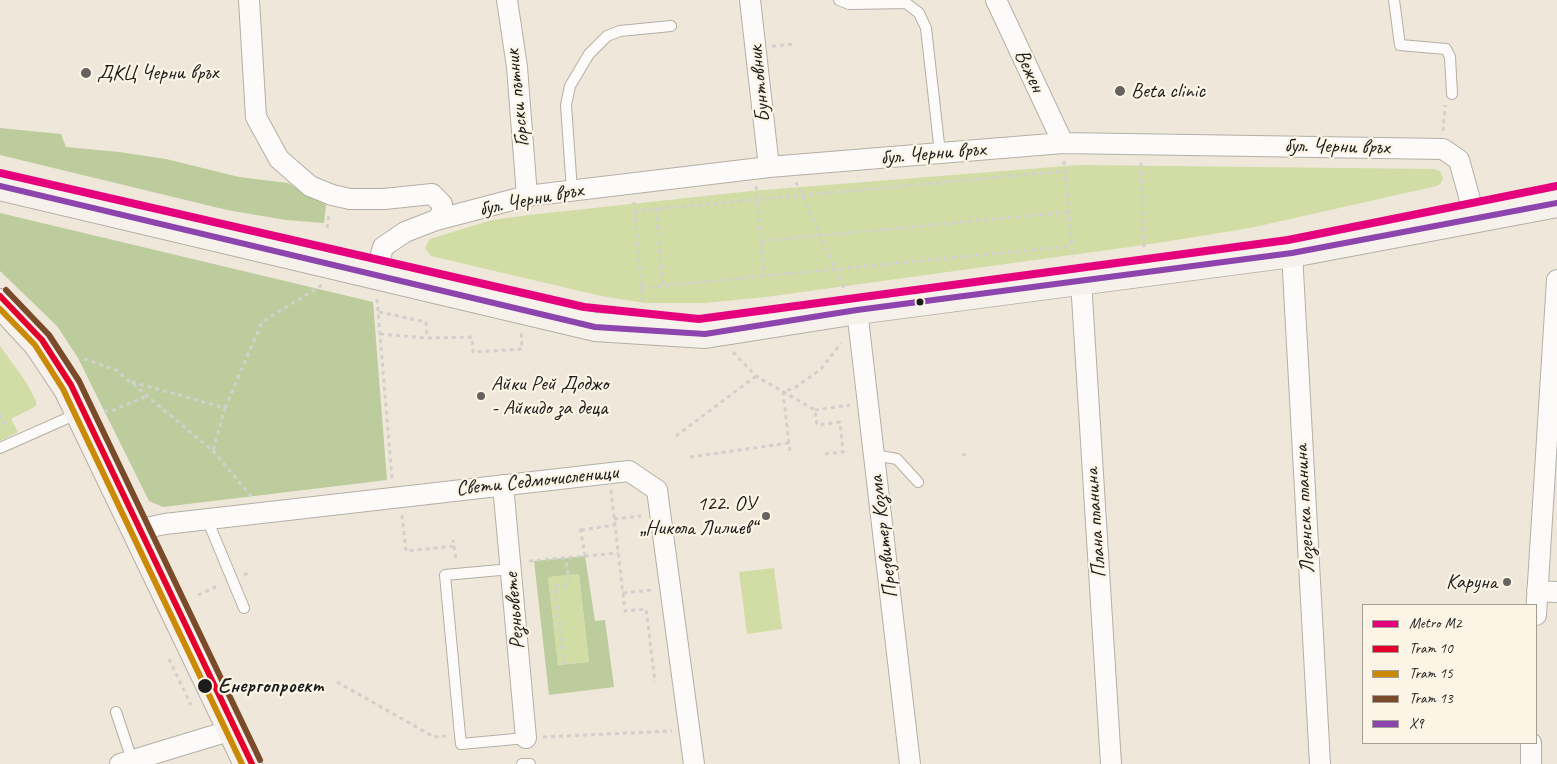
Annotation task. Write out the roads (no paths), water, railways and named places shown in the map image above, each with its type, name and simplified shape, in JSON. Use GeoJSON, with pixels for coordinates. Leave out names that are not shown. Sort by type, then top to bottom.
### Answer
{"type":"FeatureCollection","features":[{"type":"Feature","properties":{"kind":"main road"},"geometry":{"type":"LineString","coordinates":[[0,186],[376,286],[595,327],[705,334],[849,311],[1077,269],[1292,253],[1557,203]]}},
{"type":"Feature","properties":{"kind":"main road"},"geometry":{"type":"LineString","coordinates":[[0,302],[38,344],[68,389],[92,412],[136,530],[248,764]]}},
{"type":"Feature","properties":{"kind":"street"},"geometry":{"type":"LineString","coordinates":[[250,0],[256,117],[279,159],[310,186],[332,195],[350,199],[384,199],[432,194],[442,204],[442,213],[436,220]]}},
{"type":"Feature","properties":{"kind":"street","name":"Горски пътник"},"geometry":{"type":"LineString","coordinates":[[507,0],[517,67],[527,196]]}},
{"type":"Feature","properties":{"kind":"street","name":"Бунтовник"},"geometry":{"type":"LineString","coordinates":[[750,0],[771,168]]}},
{"type":"Feature","properties":{"kind":"street","name":"Вежен"},"geometry":{"type":"LineString","coordinates":[[996,0],[1063,143]]}},
{"type":"Feature","properties":{"kind":"street","name":"бул. Черни връх"},"geometry":{"type":"LineString","coordinates":[[376,286],[383,247],[406,232],[436,220],[527,196],[771,168],[1063,143],[1443,149],[1459,160],[1475,218]]}},
{"type":"Feature","properties":{"kind":"street","name":"Лозенска планина"},"geometry":{"type":"LineString","coordinates":[[1292,253],[1320,764]]}},
{"type":"Feature","properties":{"kind":"street","name":"Плана планина"},"geometry":{"type":"LineString","coordinates":[[1077,269],[1111,764]]}},
{"type":"Feature","properties":{"kind":"street"},"geometry":{"type":"LineString","coordinates":[[1537,613],[1547,591],[1557,280]]}},
{"type":"Feature","properties":{"kind":"street","name":"Презвитер Козма"},"geometry":{"type":"LineString","coordinates":[[849,311],[874,455],[910,764]]}},
{"type":"Feature","properties":{"kind":"street","name":"Свети Седмочисленици"},"geometry":{"type":"LineString","coordinates":[[136,530],[207,519],[629,470],[657,490],[694,764]]}},
{"type":"Feature","properties":{"kind":"street","name":"Резньовете"},"geometry":{"type":"LineString","coordinates":[[504,485],[526,738]]}},
{"type":"Feature","properties":{"kind":"street"},"geometry":{"type":"LineString","coordinates":[[126,762],[232,730]]}},
{"type":"Feature","properties":{"kind":"street"},"geometry":{"type":"LineString","coordinates":[[1531,744],[1532,764]]}},
{"type":"Feature","properties":{"kind":"lane"},"geometry":{"type":"LineString","coordinates":[[839,0],[849,4],[906,3],[919,13],[926,28],[940,153]]}},
{"type":"Feature","properties":{"kind":"lane"},"geometry":{"type":"LineString","coordinates":[[1394,0],[1400,46],[1446,49],[1450,57],[1452,94]]}},
{"type":"Feature","properties":{"kind":"lane"},"geometry":{"type":"LineString","coordinates":[[572,190],[566,105],[570,86],[589,54],[607,36],[620,31],[671,26]]}},
{"type":"Feature","properties":{"kind":"lane"},"geometry":{"type":"LineString","coordinates":[[0,448],[92,412]]}},
{"type":"Feature","properties":{"kind":"lane"},"geometry":{"type":"LineString","coordinates":[[874,455],[897,459],[918,482]]}},
{"type":"Feature","properties":{"kind":"lane"},"geometry":{"type":"LineString","coordinates":[[207,519],[244,608]]}},
{"type":"Feature","properties":{"kind":"lane"},"geometry":{"type":"LineString","coordinates":[[511,565],[445,575],[460,744],[526,738]]}},
{"type":"Feature","properties":{"kind":"lane"},"geometry":{"type":"LineString","coordinates":[[116,712],[126,762]]}},
{"type":"Feature","properties":{"kind":"lane"},"geometry":{"type":"LineString","coordinates":[[522,764],[530,764]]}},
{"type":"Feature","properties":{"kind":"tram line","name":"13"},"geometry":{"type":"LineString","coordinates":[[6,290],[49,335],[79,381],[260,760]]}},
{"type":"Feature","properties":{"kind":"tram line","name":"10"},"geometry":{"type":"LineString","coordinates":[[0,296],[42,340],[71,385],[252,764]]}},
{"type":"Feature","properties":{"kind":"tram line"},"geometry":{"type":"LineString","coordinates":[[0,300],[9,304]]}},
{"type":"Feature","properties":{"kind":"tram line","name":"15"},"geometry":{"type":"LineString","coordinates":[[0,309],[35,345],[63,389],[242,764]]}},
{"type":"Feature","properties":{"kind":"metro line","name":"M2"},"geometry":{"type":"LineString","coordinates":[[0,173],[584,307],[699,319],[1288,240],[1557,186]]}},
{"type":"Feature","properties":{"kind":"place","name":"ДКЦ Черни връх"},"geometry":{"type":"Point","coordinates":[86,73]}},
{"type":"Feature","properties":{"kind":"place","name":"Beta clinic"},"geometry":{"type":"Point","coordinates":[1120,91]}},
{"type":"Feature","properties":{"kind":"place","name":"Айки Рей Доджо - Айкидо за деца"},"geometry":{"type":"Point","coordinates":[481,396]}},
{"type":"Feature","properties":{"kind":"place","name":"122. ОУ „Никола Лилиев“"},"geometry":{"type":"Point","coordinates":[766,516]}},
{"type":"Feature","properties":{"kind":"place","name":"Каруна"},"geometry":{"type":"Point","coordinates":[1507,582]}},
{"type":"Feature","properties":{"kind":"place","name":"Енергопроект"},"geometry":{"type":"Point","coordinates":[205,686]}}]}
